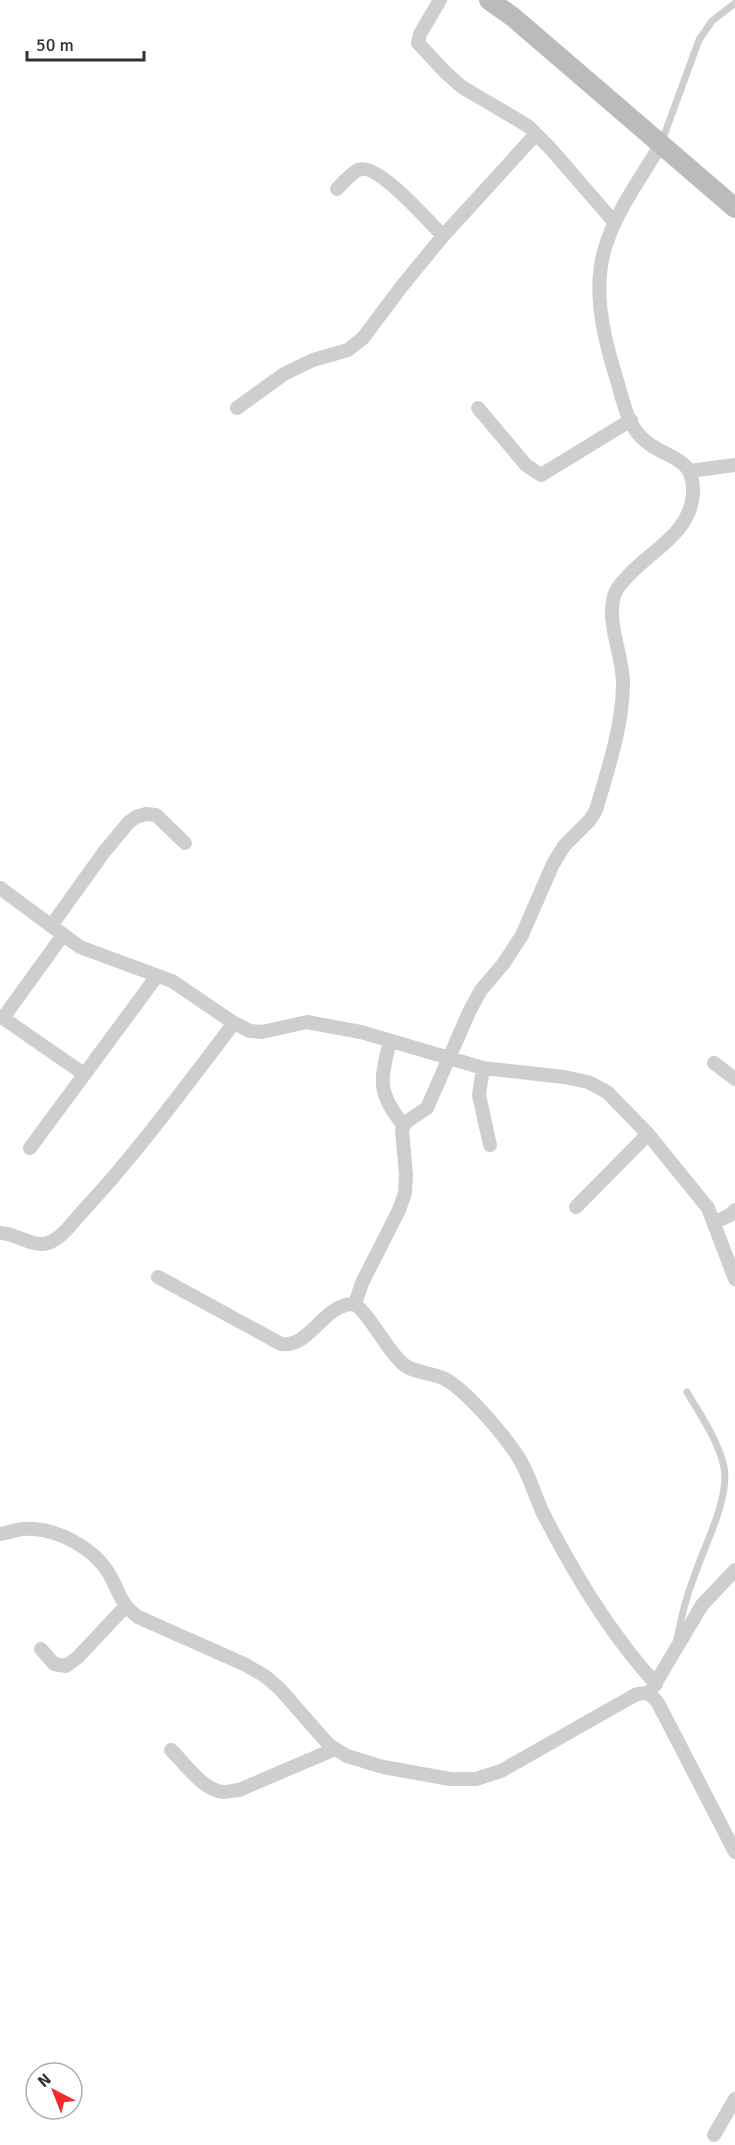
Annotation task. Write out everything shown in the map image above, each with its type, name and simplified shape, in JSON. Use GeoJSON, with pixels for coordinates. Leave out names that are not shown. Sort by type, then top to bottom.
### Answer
{"type":"FeatureCollection","features":[{"type":"Feature","properties":{"kind":"street"},"geometry":{"type":"LineString","coordinates":[[440,0],[420,34],[418,43],[462,87],[488,104],[510,114],[536,134],[615,223]]}},
{"type":"Feature","properties":{"kind":"street"},"geometry":{"type":"LineString","coordinates":[[489,0],[513,16],[735,208]]}},
{"type":"Feature","properties":{"kind":"street"},"geometry":{"type":"LineString","coordinates":[[237,408],[284,374],[313,360],[348,350],[363,338],[443,236],[536,134]]}},
{"type":"Feature","properties":{"kind":"street"},"geometry":{"type":"LineString","coordinates":[[355,1304],[362,1283],[399,1210],[405,1193],[406,1175],[402,1130],[406,1122],[427,1108],[481,990],[504,963],[522,935],[553,864],[564,846],[590,820],[596,810],[619,725],[623,684],[612,609],[615,594],[634,568],[670,539],[681,528],[688,516],[693,495],[690,471],[684,463],[651,446],[638,434],[626,411],[605,342],[601,319],[602,259],[608,238],[661,144]]}},
{"type":"Feature","properties":{"kind":"street"},"geometry":{"type":"LineString","coordinates":[[337,189],[358,170],[367,169],[377,173],[443,236]]}},
{"type":"Feature","properties":{"kind":"street"},"geometry":{"type":"LineString","coordinates":[[478,408],[526,465],[541,475],[631,420]]}},
{"type":"Feature","properties":{"kind":"street"},"geometry":{"type":"LineString","coordinates":[[690,471],[735,465]]}},
{"type":"Feature","properties":{"kind":"street"},"geometry":{"type":"LineString","coordinates":[[51,926],[104,852],[136,817],[147,813],[156,815],[185,843]]}},
{"type":"Feature","properties":{"kind":"street"},"geometry":{"type":"LineString","coordinates":[[0,888],[80,947],[172,981],[234,1023],[250,1030],[262,1032],[307,1022],[361,1032],[483,1068],[588,1082],[608,1092],[648,1134],[708,1208],[735,1279]]}},
{"type":"Feature","properties":{"kind":"street"},"geometry":{"type":"LineString","coordinates":[[63,935],[1,1017],[84,1074]]}},
{"type":"Feature","properties":{"kind":"street"},"geometry":{"type":"LineString","coordinates":[[30,1148],[157,976]]}},
{"type":"Feature","properties":{"kind":"street"},"geometry":{"type":"LineString","coordinates":[[0,1233],[10,1233],[42,1244],[50,1242],[63,1233],[108,1184],[234,1023]]}},
{"type":"Feature","properties":{"kind":"street"},"geometry":{"type":"LineString","coordinates":[[390,1041],[382,1074],[383,1092],[404,1126]]}},
{"type":"Feature","properties":{"kind":"street"},"geometry":{"type":"LineString","coordinates":[[714,1063],[735,1079]]}},
{"type":"Feature","properties":{"kind":"street"},"geometry":{"type":"LineString","coordinates":[[483,1068],[479,1095],[490,1145]]}},
{"type":"Feature","properties":{"kind":"street"},"geometry":{"type":"LineString","coordinates":[[576,1206],[648,1134]]}},
{"type":"Feature","properties":{"kind":"street"},"geometry":{"type":"LineString","coordinates":[[714,1223],[735,1210]]}},
{"type":"Feature","properties":{"kind":"street"},"geometry":{"type":"LineString","coordinates":[[158,1277],[281,1344],[288,1345],[297,1342],[338,1308],[347,1303],[355,1304],[373,1323],[401,1362],[411,1370],[444,1378],[457,1387],[504,1438],[524,1467],[541,1509],[588,1593],[653,1689],[658,1703],[735,1852]]}},
{"type":"Feature","properties":{"kind":"street"},"geometry":{"type":"LineString","coordinates":[[0,1534],[24,1529],[57,1534],[78,1543],[100,1563],[112,1579],[125,1608],[138,1617],[244,1664],[265,1676],[280,1689],[315,1730],[335,1749],[347,1756],[383,1767],[450,1779],[476,1779],[501,1771],[634,1695],[653,1689],[702,1605],[735,1570]]}},
{"type":"Feature","properties":{"kind":"street"},"geometry":{"type":"LineString","coordinates":[[40,1649],[54,1664],[66,1666],[78,1657],[125,1608]]}},
{"type":"Feature","properties":{"kind":"street"},"geometry":{"type":"LineString","coordinates":[[171,1750],[204,1783],[224,1792],[239,1790],[335,1749]]}},
{"type":"Feature","properties":{"kind":"street"},"geometry":{"type":"LineString","coordinates":[[714,2135],[735,2099]]}},
{"type":"Feature","properties":{"kind":"lane"},"geometry":{"type":"LineString","coordinates":[[661,144],[699,40],[712,21],[735,3]]}},
{"type":"Feature","properties":{"kind":"lane"},"geometry":{"type":"LineString","coordinates":[[676,1651],[680,1623],[692,1580],[716,1520],[723,1493],[724,1470],[720,1451],[687,1392]]}}]}
